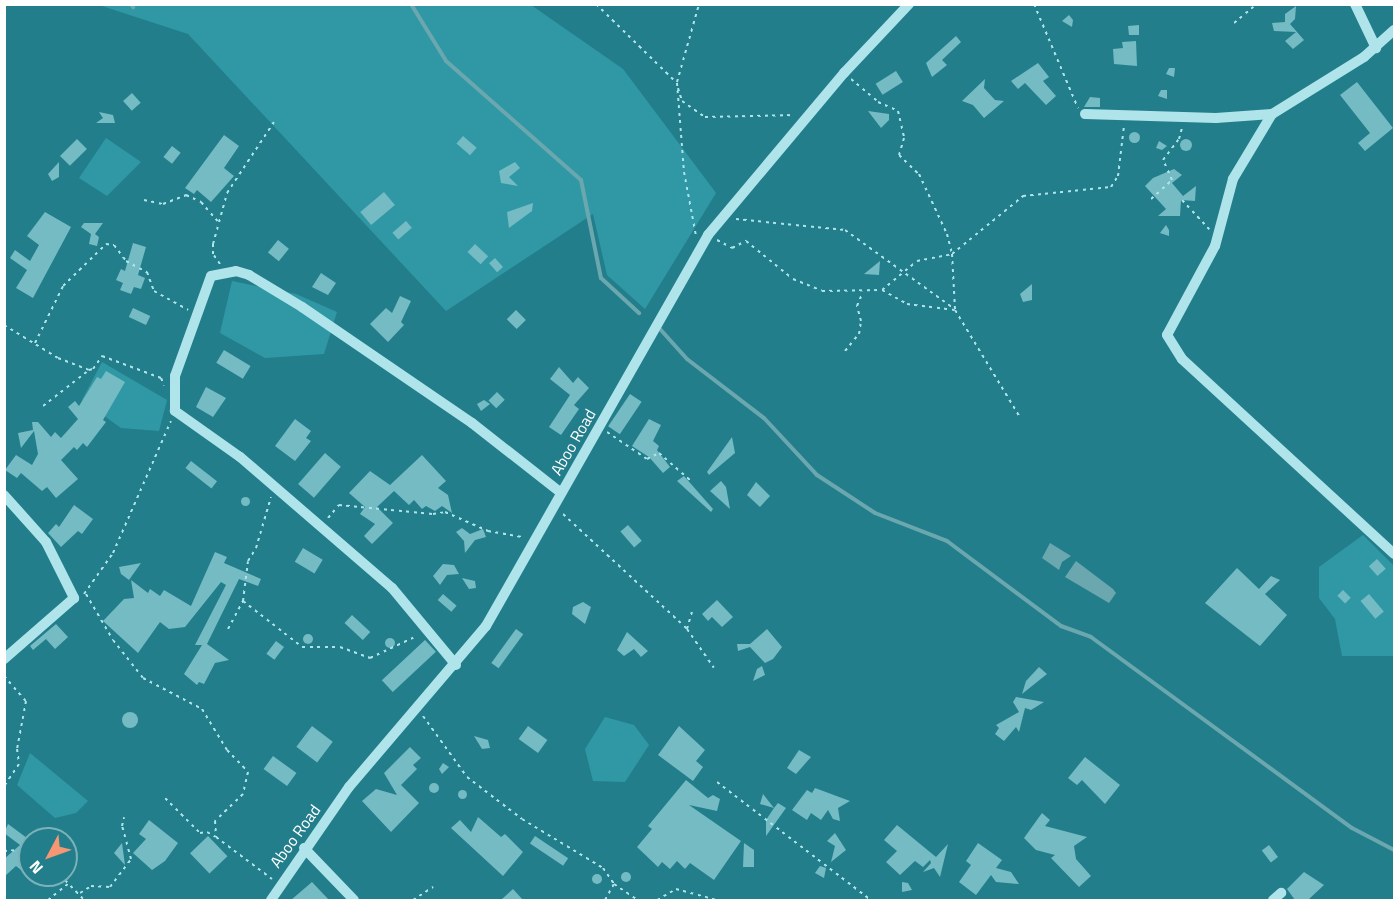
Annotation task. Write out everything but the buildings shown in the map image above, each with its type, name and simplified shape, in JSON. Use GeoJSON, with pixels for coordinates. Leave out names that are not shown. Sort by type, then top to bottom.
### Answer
{"type":"FeatureCollection","features":[{"type":"Feature","properties":{"kind":"street","name":"Aboo Road"},"geometry":{"type":"LineString","coordinates":[[271,900],[279,884],[349,787],[456,665],[486,626],[532,539],[699,248],[720,218],[844,73],[909,4]]}},
{"type":"Feature","properties":{"kind":"street"},"geometry":{"type":"LineString","coordinates":[[1355,4],[1377,48]]}},
{"type":"Feature","properties":{"kind":"street"},"geometry":{"type":"LineString","coordinates":[[1395,30],[1377,48],[1272,114],[1233,179],[1215,246],[1169,329],[1168,341],[1182,359],[1395,554]]}},
{"type":"Feature","properties":{"kind":"street"},"geometry":{"type":"LineString","coordinates":[[1085,114],[1184,116],[1272,114]]}},
{"type":"Feature","properties":{"kind":"street"},"geometry":{"type":"LineString","coordinates":[[456,665],[425,632],[392,588],[322,530],[275,486],[175,411],[175,376],[195,315],[211,276],[225,272],[249,275],[303,307],[472,423],[561,492]]}},
{"type":"Feature","properties":{"kind":"street"},"geometry":{"type":"LineString","coordinates":[[4,495],[46,542],[74,598],[4,659]]}},
{"type":"Feature","properties":{"kind":"street"},"geometry":{"type":"LineString","coordinates":[[304,848],[324,873],[354,900]]}},
{"type":"Feature","properties":{"kind":"path"},"geometry":{"type":"LineString","coordinates":[[596,4],[677,83],[682,101],[705,117],[809,115]]}},
{"type":"Feature","properties":{"kind":"path"},"geometry":{"type":"LineString","coordinates":[[1034,4],[1078,107],[1085,114]]}},
{"type":"Feature","properties":{"kind":"path"},"geometry":{"type":"LineString","coordinates":[[1249,4],[1256,5]]}},
{"type":"Feature","properties":{"kind":"path"},"geometry":{"type":"LineString","coordinates":[[698,5],[677,83],[684,172],[699,248]]}},
{"type":"Feature","properties":{"kind":"path"},"geometry":{"type":"LineString","coordinates":[[1234,23],[1256,5]]}},
{"type":"Feature","properties":{"kind":"path"},"geometry":{"type":"LineString","coordinates":[[844,73],[878,102],[898,111],[904,138],[899,156],[919,174],[952,254],[955,310]]}},
{"type":"Feature","properties":{"kind":"path"},"geometry":{"type":"LineString","coordinates":[[882,290],[901,272],[930,256],[952,254],[1023,196],[1110,186],[1118,176],[1125,114]]}},
{"type":"Feature","properties":{"kind":"path"},"geometry":{"type":"LineString","coordinates":[[1151,199],[1172,180],[1162,160],[1181,134],[1184,116]]}},
{"type":"Feature","properties":{"kind":"path"},"geometry":{"type":"LineString","coordinates":[[225,272],[213,254],[231,184],[274,122]]}},
{"type":"Feature","properties":{"kind":"path"},"geometry":{"type":"LineString","coordinates":[[144,200],[163,204],[186,195],[201,202],[220,224]]}},
{"type":"Feature","properties":{"kind":"path"},"geometry":{"type":"LineString","coordinates":[[1182,200],[1204,220],[1215,246]]}},
{"type":"Feature","properties":{"kind":"path"},"geometry":{"type":"LineString","coordinates":[[720,218],[845,230],[859,237],[901,272],[955,310],[1021,419]]}},
{"type":"Feature","properties":{"kind":"path"},"geometry":{"type":"LineString","coordinates":[[708,236],[732,248],[746,241],[802,285],[822,291],[882,290],[907,304],[955,310]]}},
{"type":"Feature","properties":{"kind":"path"},"geometry":{"type":"LineString","coordinates":[[35,343],[63,286],[106,244],[114,245],[126,261],[147,272],[154,291],[195,315]]}},
{"type":"Feature","properties":{"kind":"path"},"geometry":{"type":"LineString","coordinates":[[845,351],[859,334],[861,321],[856,306],[863,292]]}},
{"type":"Feature","properties":{"kind":"path"},"geometry":{"type":"LineString","coordinates":[[4,325],[58,358],[93,369],[102,356],[161,378],[166,389]]}},
{"type":"Feature","properties":{"kind":"path"},"geometry":{"type":"LineString","coordinates":[[43,406],[88,369]]}},
{"type":"Feature","properties":{"kind":"path"},"geometry":{"type":"LineString","coordinates":[[74,598],[86,594],[113,553],[175,411]]}},
{"type":"Feature","properties":{"kind":"path"},"geometry":{"type":"LineString","coordinates":[[599,425],[647,459],[659,453],[691,481]]}},
{"type":"Feature","properties":{"kind":"path"},"geometry":{"type":"LineString","coordinates":[[228,629],[243,601],[249,561],[256,548],[275,486]]}},
{"type":"Feature","properties":{"kind":"path"},"geometry":{"type":"LineString","coordinates":[[554,504],[687,629],[714,668]]}},
{"type":"Feature","properties":{"kind":"path"},"geometry":{"type":"LineString","coordinates":[[322,530],[339,505],[363,505],[388,511],[445,512],[488,531],[532,539]]}},
{"type":"Feature","properties":{"kind":"path"},"geometry":{"type":"LineString","coordinates":[[86,594],[113,640],[143,678],[202,709],[227,750],[248,772],[243,794],[215,821],[216,837]]}},
{"type":"Feature","properties":{"kind":"path"},"geometry":{"type":"LineString","coordinates":[[243,601],[302,647],[340,647],[370,658],[425,632]]}},
{"type":"Feature","properties":{"kind":"path"},"geometry":{"type":"LineString","coordinates":[[687,629],[693,608]]}},
{"type":"Feature","properties":{"kind":"path"},"geometry":{"type":"LineString","coordinates":[[4,676],[26,701],[17,749],[19,764],[4,786]]}},
{"type":"Feature","properties":{"kind":"path"},"geometry":{"type":"LineString","coordinates":[[418,708],[467,777],[522,819],[603,868],[614,885],[638,900]]}},
{"type":"Feature","properties":{"kind":"path"},"geometry":{"type":"LineString","coordinates":[[717,782],[871,900]]}},
{"type":"Feature","properties":{"kind":"path"},"geometry":{"type":"LineString","coordinates":[[165,798],[200,834],[207,832],[216,837],[279,884]]}},
{"type":"Feature","properties":{"kind":"path"},"geometry":{"type":"LineString","coordinates":[[80,893],[91,886],[110,887],[131,859],[122,826],[124,817]]}},
{"type":"Feature","properties":{"kind":"path"},"geometry":{"type":"LineString","coordinates":[[605,900],[614,885]]}},
{"type":"Feature","properties":{"kind":"path"},"geometry":{"type":"LineString","coordinates":[[48,900],[64,887]]}},
{"type":"Feature","properties":{"kind":"path"},"geometry":{"type":"LineString","coordinates":[[73,887],[84,900]]}},
{"type":"Feature","properties":{"kind":"path"},"geometry":{"type":"LineString","coordinates":[[413,900],[433,888]]}},
{"type":"Feature","properties":{"kind":"path"},"geometry":{"type":"LineString","coordinates":[[657,900],[676,889],[717,900]]}},
{"type":"Feature","properties":{"kind":"shaded area"},"geometry":{"type":"Polygon","coordinates":[[[99,5],[531,5],[623,69],[716,193],[645,309],[607,275],[593,214],[446,311],[188,34],[99,5]]]}},
{"type":"Feature","properties":{"kind":"shaded area"},"geometry":{"type":"Polygon","coordinates":[[[106,138],[141,162],[107,196],[79,178],[106,138]]]}},
{"type":"Feature","properties":{"kind":"shaded area"},"geometry":{"type":"Polygon","coordinates":[[[232,281],[296,294],[337,312],[324,354],[265,358],[220,333],[232,281]]]}},
{"type":"Feature","properties":{"kind":"shaded area"},"geometry":{"type":"Polygon","coordinates":[[[102,362],[167,400],[159,431],[121,428],[82,400],[102,362]]]}},
{"type":"Feature","properties":{"kind":"shaded area"},"geometry":{"type":"Polygon","coordinates":[[[1363,535],[1394,566],[1394,656],[1342,656],[1335,619],[1319,598],[1319,567],[1363,535]]]}},
{"type":"Feature","properties":{"kind":"shaded area"},"geometry":{"type":"Polygon","coordinates":[[[1050,543],[1071,556],[1062,562],[1059,570],[1042,558],[1050,543]]]}},
{"type":"Feature","properties":{"kind":"shaded area"},"geometry":{"type":"Polygon","coordinates":[[[1076,561],[1113,589],[1116,593],[1109,603],[1065,577],[1076,561]]]}},
{"type":"Feature","properties":{"kind":"shaded area"},"geometry":{"type":"Polygon","coordinates":[[[605,717],[634,725],[649,745],[625,782],[593,781],[585,749],[605,717]]]}},
{"type":"Feature","properties":{"kind":"shaded area"},"geometry":{"type":"Polygon","coordinates":[[[30,753],[88,801],[76,813],[55,818],[17,785],[30,753]]]}},
{"type":"Feature","properties":{"kind":"waterway"},"geometry":{"type":"LineString","coordinates":[[411,4],[446,61],[581,180],[601,278],[639,313]]}},
{"type":"Feature","properties":{"kind":"waterway"},"geometry":{"type":"LineString","coordinates":[[660,329],[687,359],[764,418],[817,475],[875,513],[947,541],[1061,626],[1091,637],[1352,828],[1394,850]]}}]}
